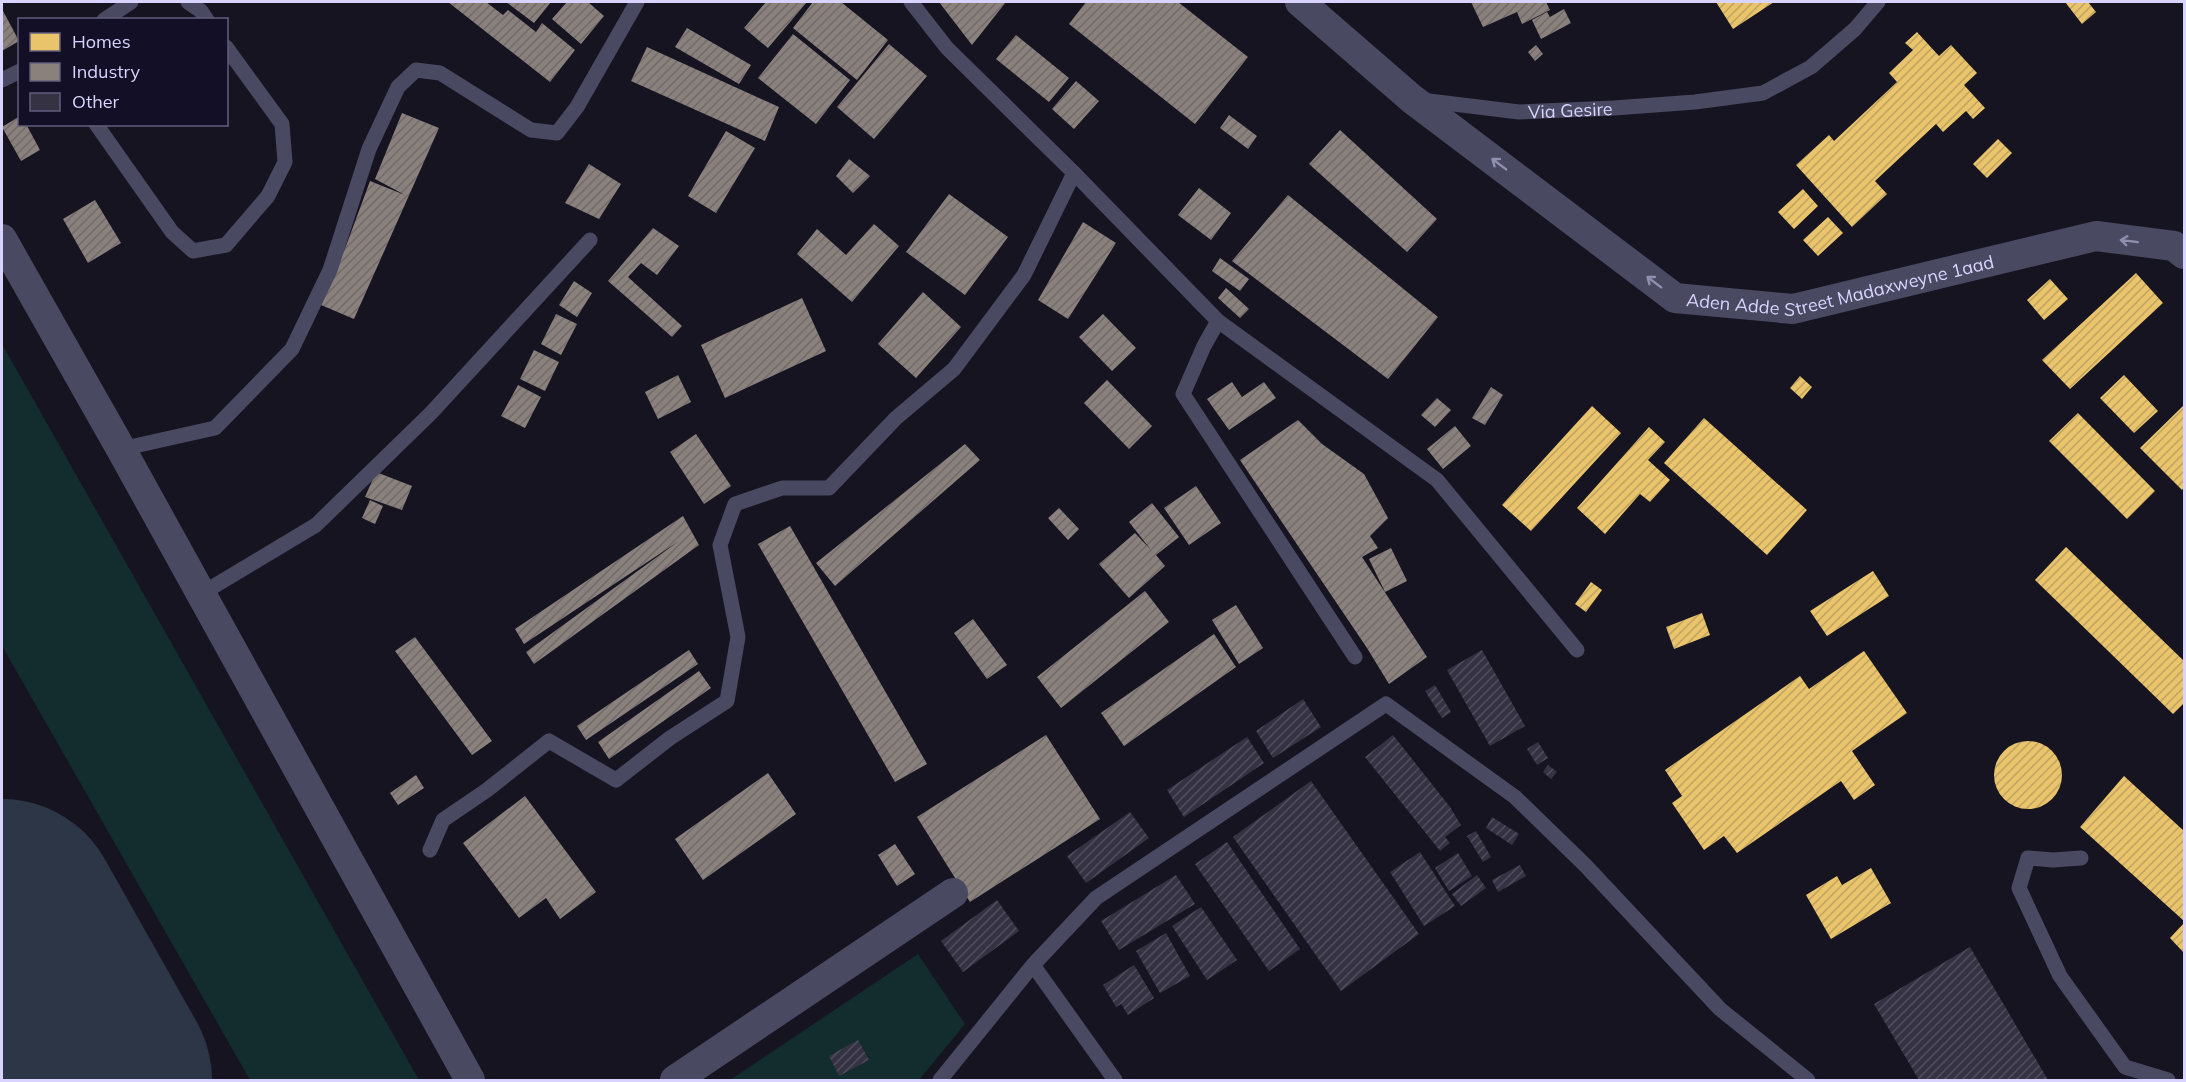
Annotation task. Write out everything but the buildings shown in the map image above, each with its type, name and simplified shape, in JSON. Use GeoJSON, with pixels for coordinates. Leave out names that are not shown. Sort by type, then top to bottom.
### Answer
{"type":"FeatureCollection","features":[{"type":"Feature","properties":{"kind":"street"},"geometry":{"type":"LineString","coordinates":[[1300,2],[1412,99]]}},
{"type":"Feature","properties":{"kind":"street","name":"Aden Adde Street Madaxweyne 1aad"},"geometry":{"type":"LineString","coordinates":[[1412,99],[1675,298],[1793,309],[2096,237],[2174,246],[2184,254]]}},
{"type":"Feature","properties":{"kind":"street"},"geometry":{"type":"LineString","coordinates":[[2,239],[121,449],[470,1080]]}},
{"type":"Feature","properties":{"kind":"street"},"geometry":{"type":"LineString","coordinates":[[675,1080],[953,893]]}},
{"type":"Feature","properties":{"kind":"lane"},"geometry":{"type":"LineString","coordinates":[[107,18],[131,2]]}},
{"type":"Feature","properties":{"kind":"lane"},"geometry":{"type":"LineString","coordinates":[[188,2],[201,11],[206,18]]}},
{"type":"Feature","properties":{"kind":"lane"},"geometry":{"type":"LineString","coordinates":[[121,449],[214,429],[292,349],[330,270],[369,149],[398,87],[416,70],[440,73],[531,130],[557,133],[577,107],[636,2]]}},
{"type":"Feature","properties":{"kind":"lane"},"geometry":{"type":"LineString","coordinates":[[911,2],[947,48],[1218,321],[1437,480],[1577,650]]}},
{"type":"Feature","properties":{"kind":"lane"},"geometry":{"type":"LineString","coordinates":[[1856,29],[1866,2]]}},
{"type":"Feature","properties":{"kind":"lane","name":"Via Gesire"},"geometry":{"type":"LineString","coordinates":[[1412,99],[1519,112],[1695,102],[1763,93],[1810,67],[1856,29],[1878,2]]}},
{"type":"Feature","properties":{"kind":"lane"},"geometry":{"type":"LineString","coordinates":[[97,126],[172,232],[193,251],[226,245],[268,196],[285,162],[282,124],[228,50]]}},
{"type":"Feature","properties":{"kind":"lane"},"geometry":{"type":"LineString","coordinates":[[2,80],[18,72]]}},
{"type":"Feature","properties":{"kind":"lane"},"geometry":{"type":"LineString","coordinates":[[430,850],[443,820],[487,790],[549,741],[616,780],[670,738],[727,700],[738,637],[720,545],[735,504],[782,488],[829,488],[896,418],[954,369],[1024,275],[1074,174]]}},
{"type":"Feature","properties":{"kind":"lane"},"geometry":{"type":"LineString","coordinates":[[201,594],[316,525],[431,413],[590,240]]}},
{"type":"Feature","properties":{"kind":"lane"},"geometry":{"type":"LineString","coordinates":[[1218,321],[1204,346],[1183,394],[1355,657]]}},
{"type":"Feature","properties":{"kind":"lane"},"geometry":{"type":"LineString","coordinates":[[940,1080],[1033,965],[1096,898],[1386,704],[1515,798],[1585,865],[1720,1009],[1808,1080]]}},
{"type":"Feature","properties":{"kind":"lane"},"geometry":{"type":"LineString","coordinates":[[2081,858],[2053,860],[2028,858],[2019,888],[2060,976],[2125,1067],[2168,1080]]}},
{"type":"Feature","properties":{"kind":"lane"},"geometry":{"type":"LineString","coordinates":[[1033,965],[1115,1080]]}},
{"type":"Feature","properties":{"kind":"green space"},"geometry":{"type":"Polygon","coordinates":[[[2,344],[419,1080],[250,1080],[2,646],[2,344]]]}},
{"type":"Feature","properties":{"kind":"green space"},"geometry":{"type":"Polygon","coordinates":[[[918,954],[965,1024],[919,1080],[730,1080],[918,954]]]}},
{"type":"Feature","properties":{"kind":"runway"},"geometry":{"type":"LineString","coordinates":[[2,917],[94,1080]]}}]}
